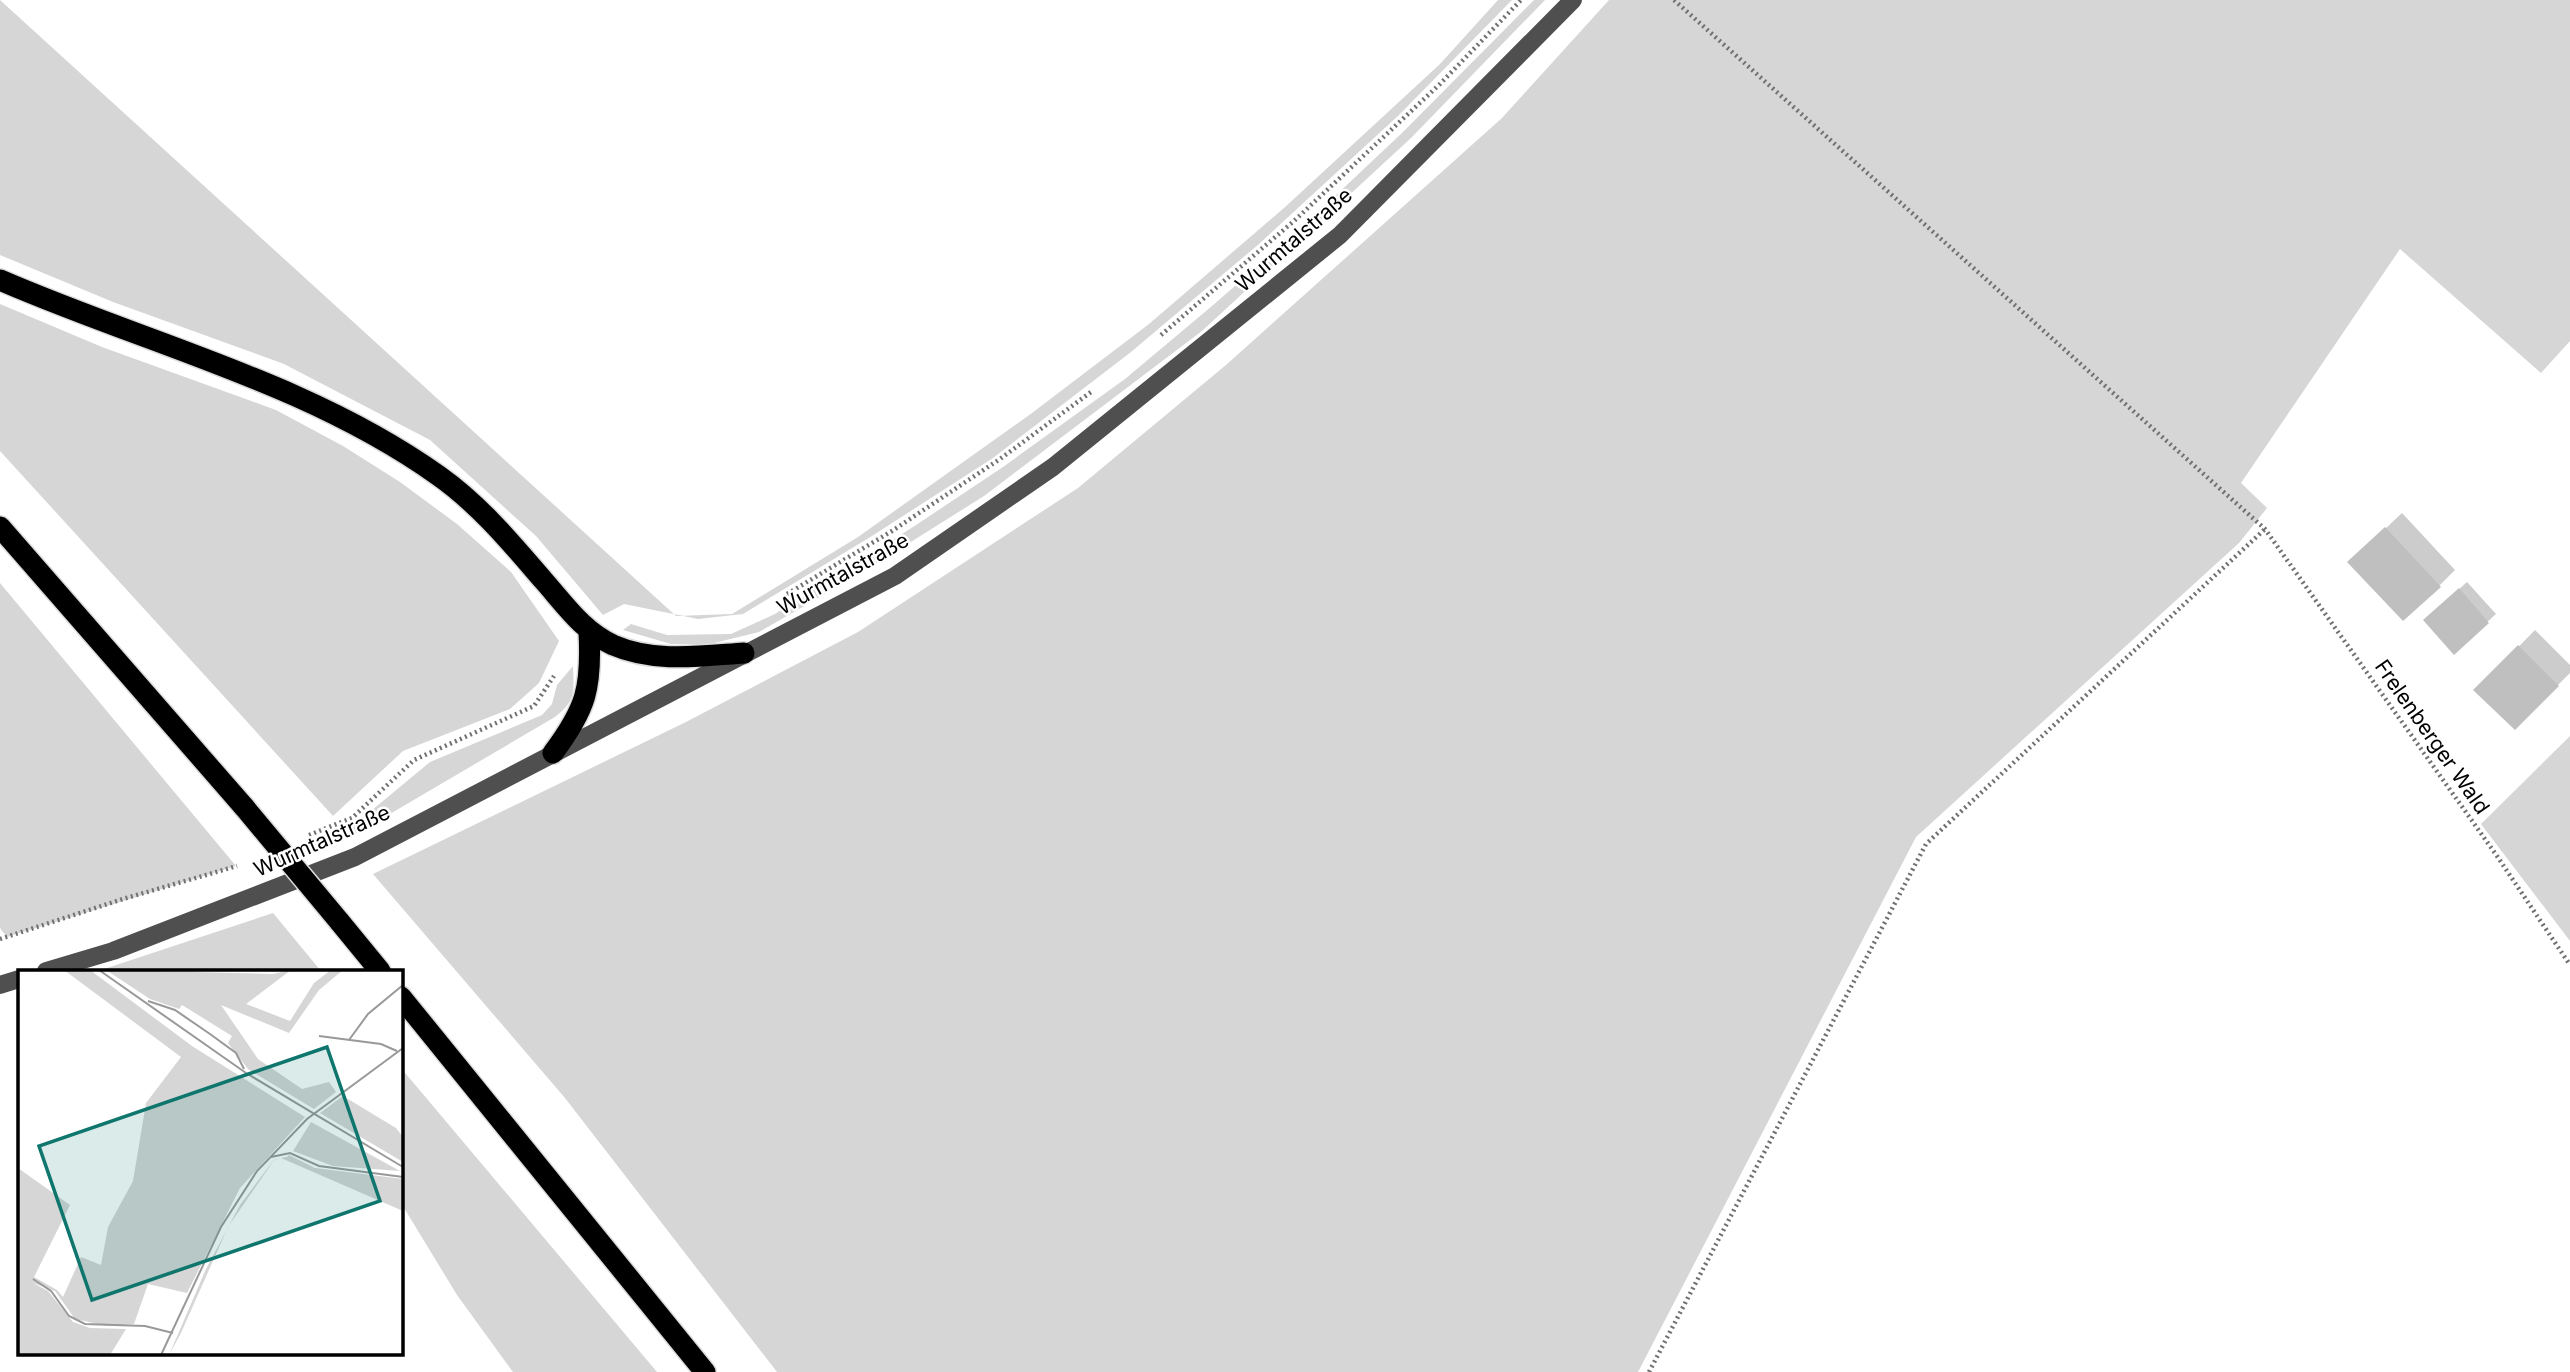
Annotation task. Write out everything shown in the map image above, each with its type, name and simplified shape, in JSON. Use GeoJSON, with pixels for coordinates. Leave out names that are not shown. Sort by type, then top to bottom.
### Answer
{"type":"FeatureCollection","features":[{"type":"Feature","properties":{"kind":"highway"},"geometry":{"type":"LineString","coordinates":[[0,280],[256,379],[336,414],[394,446],[442,478],[487,516],[589,632],[615,646],[643,655],[678,657],[744,653]]}},
{"type":"Feature","properties":{"kind":"highway"},"geometry":{"type":"LineString","coordinates":[[0,527],[245,808],[379,970]]}},
{"type":"Feature","properties":{"kind":"highway"},"geometry":{"type":"LineString","coordinates":[[552,753],[579,715],[585,696],[590,678],[589,632]]}},
{"type":"Feature","properties":{"kind":"highway"},"geometry":{"type":"LineString","coordinates":[[402,998],[705,1372]]}},
{"type":"Feature","properties":{"kind":"street","name":"Wurmtalstraße"},"geometry":{"type":"LineString","coordinates":[[49,970],[113,951],[355,857],[895,576],[1054,467],[1340,234],[1573,0]]}},
{"type":"Feature","properties":{"kind":"street"},"geometry":{"type":"LineString","coordinates":[[0,985],[18,979]]}},
{"type":"Feature","properties":{"kind":"path"},"geometry":{"type":"LineString","coordinates":[[1158,338],[1294,221],[1440,84],[1521,0]]}},
{"type":"Feature","properties":{"kind":"path","name":"Frelenberger Wald"},"geometry":{"type":"LineString","coordinates":[[1674,0],[2265,529],[2497,856],[2570,965]]}},
{"type":"Feature","properties":{"kind":"path"},"geometry":{"type":"LineString","coordinates":[[784,595],[913,517],[1000,459],[1097,388]]}},
{"type":"Feature","properties":{"kind":"path"},"geometry":{"type":"LineString","coordinates":[[1649,1372],[1926,844],[2265,529]]}},
{"type":"Feature","properties":{"kind":"path"},"geometry":{"type":"LineString","coordinates":[[300,839],[352,817],[414,760],[534,706],[565,658],[589,632]]}},
{"type":"Feature","properties":{"kind":"path"},"geometry":{"type":"LineString","coordinates":[[0,939],[249,861]]}},
{"type":"Feature","properties":{"kind":"shaded area"},"geometry":{"type":"Polygon","coordinates":[[[0,0],[674,614],[624,604],[603,615],[536,536],[430,440],[284,364],[113,302],[0,255],[0,0]]]}},
{"type":"Feature","properties":{"kind":"shaded area"},"geometry":{"type":"Polygon","coordinates":[[[1498,0],[1512,0],[1399,115],[1259,244],[1131,352],[993,458],[872,536],[743,614],[698,619],[682,616],[732,614],[858,537],[1032,413],[1149,324],[1284,208],[1440,64],[1498,0]]]}},
{"type":"Feature","properties":{"kind":"shaded area"},"geometry":{"type":"Polygon","coordinates":[[[1534,0],[1545,0],[1411,138],[1202,331],[984,496],[855,577],[759,632],[710,644],[671,644],[623,630],[631,624],[667,635],[731,634],[775,614],[1003,467],[1125,379],[1299,230],[1403,132],[1534,0]]]}},
{"type":"Feature","properties":{"kind":"shaded area"},"geometry":{"type":"Polygon","coordinates":[[[1609,0],[2570,0],[2570,341],[2541,373],[2400,249],[2241,483],[2267,508],[2239,543],[1916,837],[1638,1372],[777,1372],[565,1098],[373,874],[684,723],[858,632],[1078,488],[1226,365],[1502,118],[1609,0]]]}},
{"type":"Feature","properties":{"kind":"shaded area"},"geometry":{"type":"Polygon","coordinates":[[[0,304],[102,347],[276,410],[343,446],[400,482],[457,524],[511,572],[559,641],[539,683],[510,709],[403,751],[333,816],[0,451],[0,304]]]}},
{"type":"Feature","properties":{"kind":"shaded area"},"geometry":{"type":"Polygon","coordinates":[[[0,583],[236,866],[7,937],[0,928],[0,583]]]}},
{"type":"Feature","properties":{"kind":"shaded area"},"geometry":{"type":"Polygon","coordinates":[[[573,666],[572,695],[567,706],[555,717],[349,838],[348,830],[430,762],[542,715],[552,704],[557,685],[573,666]]]}},
{"type":"Feature","properties":{"kind":"shaded area"},"geometry":{"type":"Polygon","coordinates":[[[2570,736],[2570,941],[2481,824],[2570,736]]]}},
{"type":"Feature","properties":{"kind":"shaded area"},"geometry":{"type":"Polygon","coordinates":[[[273,913],[320,970],[101,970],[273,913]]]}},
{"type":"Feature","properties":{"kind":"shaded area"},"geometry":{"type":"Polygon","coordinates":[[[402,1069],[657,1372],[513,1372],[457,1295],[402,1205],[402,1069]]]}},
{"type":"Feature","properties":{"kind":"building"},"geometry":{"type":"Polygon","coordinates":[[[2385,527],[2441,587],[2403,621],[2347,562],[2385,527]]]}},
{"type":"Feature","properties":{"kind":"building"},"geometry":{"type":"Polygon","coordinates":[[[2459,588],[2489,623],[2454,655],[2423,620],[2459,588]]]}},
{"type":"Feature","properties":{"kind":"building"},"geometry":{"type":"Polygon","coordinates":[[[2518,645],[2559,686],[2515,730],[2473,690],[2518,645]]]}}]}
